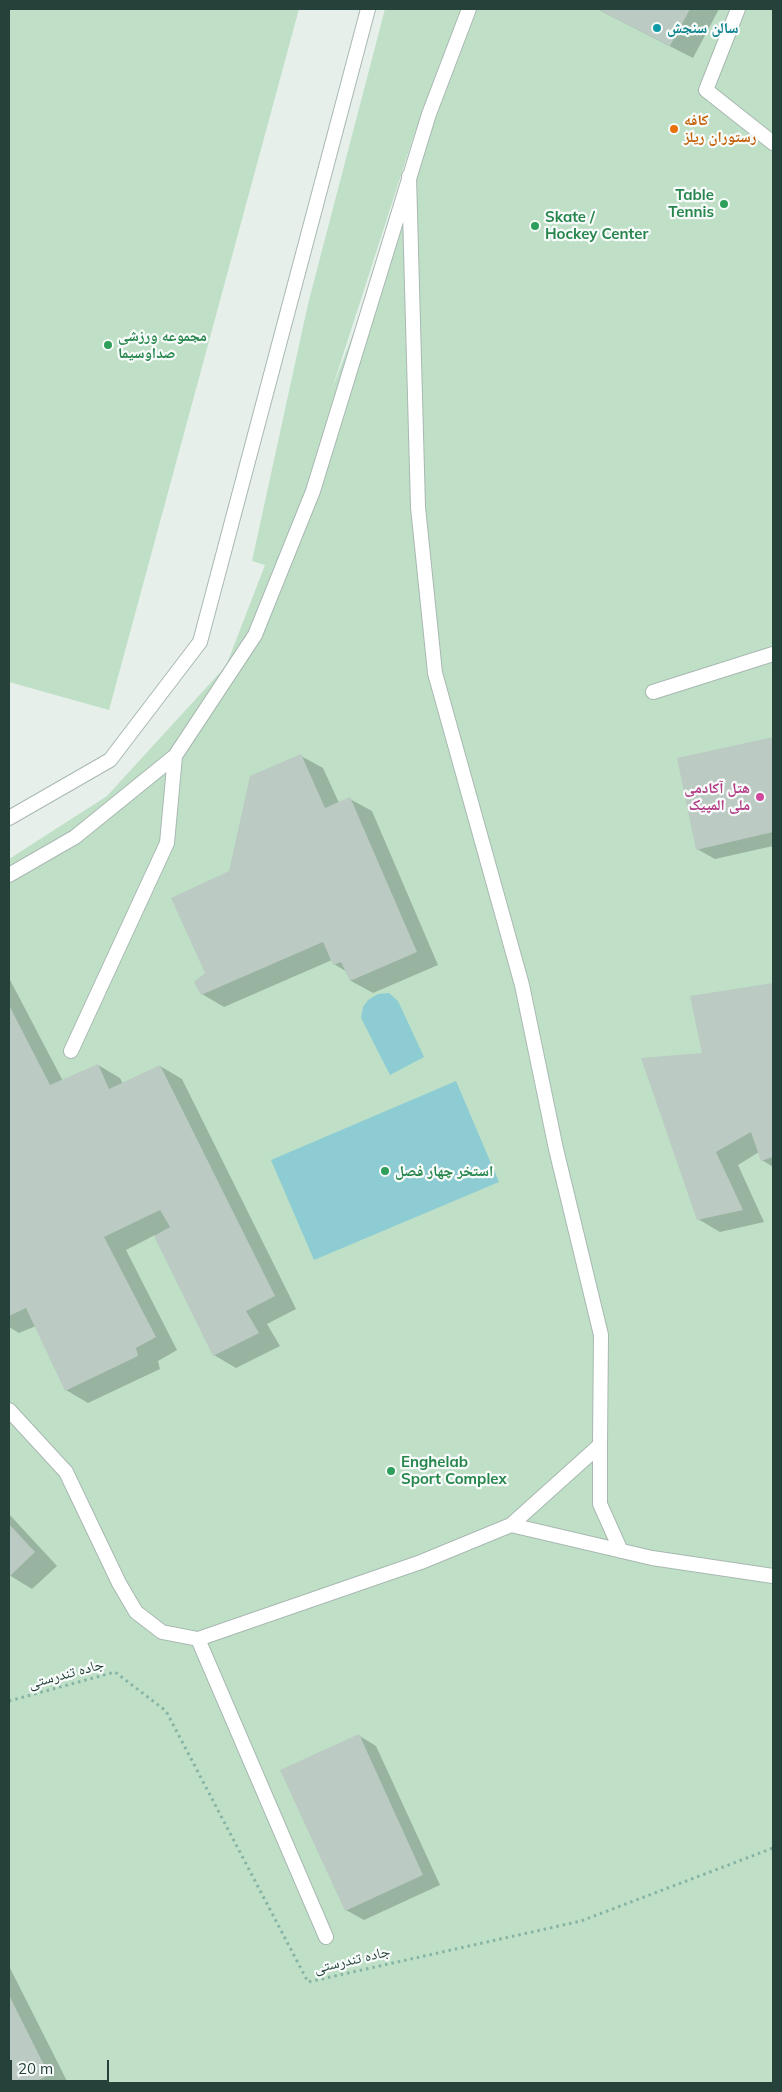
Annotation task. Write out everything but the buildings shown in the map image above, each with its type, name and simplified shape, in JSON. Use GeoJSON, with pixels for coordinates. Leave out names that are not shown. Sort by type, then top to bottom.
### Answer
{"type":"FeatureCollection","features":[{"type":"Feature","properties":{"kind":"lane"},"geometry":{"type":"LineString","coordinates":[[9,818],[110,760],[200,642],[368,9]]}},
{"type":"Feature","properties":{"kind":"lane"},"geometry":{"type":"LineString","coordinates":[[9,875],[74,837],[174,756],[255,636],[313,491],[429,114],[469,9]]}},
{"type":"Feature","properties":{"kind":"lane"},"geometry":{"type":"LineString","coordinates":[[738,9],[706,90],[773,143]]}},
{"type":"Feature","properties":{"kind":"lane"},"geometry":{"type":"LineString","coordinates":[[409,176],[418,507],[435,673],[522,985],[556,1148],[601,1335],[600,1504],[622,1551]]}},
{"type":"Feature","properties":{"kind":"lane"},"geometry":{"type":"LineString","coordinates":[[653,692],[773,654]]}},
{"type":"Feature","properties":{"kind":"lane"},"geometry":{"type":"LineString","coordinates":[[71,1051],[167,843],[174,756]]}},
{"type":"Feature","properties":{"kind":"lane"},"geometry":{"type":"LineString","coordinates":[[10,1411],[66,1472],[119,1583],[136,1612],[162,1632],[198,1639],[421,1562],[511,1526],[600,1445]]}},
{"type":"Feature","properties":{"kind":"lane"},"geometry":{"type":"LineString","coordinates":[[511,1526],[652,1558],[773,1576]]}},
{"type":"Feature","properties":{"kind":"lane"},"geometry":{"type":"LineString","coordinates":[[198,1639],[326,1937]]}},
{"type":"Feature","properties":{"kind":"path","name":"جاده تندرستی"},"geometry":{"type":"LineString","coordinates":[[9,1701],[115,1672],[166,1711],[308,1982],[581,1920],[773,1848]]}},
{"type":"Feature","properties":{"kind":"green space","name":"مجموعه ورزشی صداوسیما"},"geometry":{"type":"Polygon","coordinates":[[[9,9],[299,9],[109,710],[9,682],[9,9]]]}},
{"type":"Feature","properties":{"kind":"green space","name":"Enghelab Sport Complex"},"geometry":{"type":"Polygon","coordinates":[[[385,9],[461,9],[412,141],[332,389],[477,9],[773,9],[773,2083],[9,2083],[9,859],[107,796],[226,666],[265,565],[252,561],[308,304],[385,9]]]}},
{"type":"Feature","properties":{"kind":"water"},"geometry":{"type":"Polygon","coordinates":[[[389,993],[398,1001],[424,1057],[390,1075],[361,1018],[363,1007],[368,1000],[378,994],[389,993]]]}},
{"type":"Feature","properties":{"kind":"water","name":"استخر چهار فصل"},"geometry":{"type":"Polygon","coordinates":[[[456,1081],[499,1182],[314,1260],[271,1160],[456,1081]]]}},
{"type":"Feature","properties":{"kind":"place","name":"سالن سنجش"},"geometry":{"type":"Point","coordinates":[657,28]}},
{"type":"Feature","properties":{"kind":"place","name":"کافه رستوران ریلز"},"geometry":{"type":"Point","coordinates":[674,129]}},
{"type":"Feature","properties":{"kind":"place","name":"Table Tennis"},"geometry":{"type":"Point","coordinates":[724,204]}},
{"type":"Feature","properties":{"kind":"place","name":"Skate / Hockey Center"},"geometry":{"type":"Point","coordinates":[535,226]}},
{"type":"Feature","properties":{"kind":"place","name":"مجموعه ورزشی صداوسیما"},"geometry":{"type":"Point","coordinates":[108,345]}},
{"type":"Feature","properties":{"kind":"place","name":"هتل آکادمی ملی المپیک"},"geometry":{"type":"Point","coordinates":[760,797]}},
{"type":"Feature","properties":{"kind":"place","name":"استخر چهار فصل"},"geometry":{"type":"Point","coordinates":[385,1171]}},
{"type":"Feature","properties":{"kind":"place","name":"Enghelab Sport Complex"},"geometry":{"type":"Point","coordinates":[391,1471]}}]}
